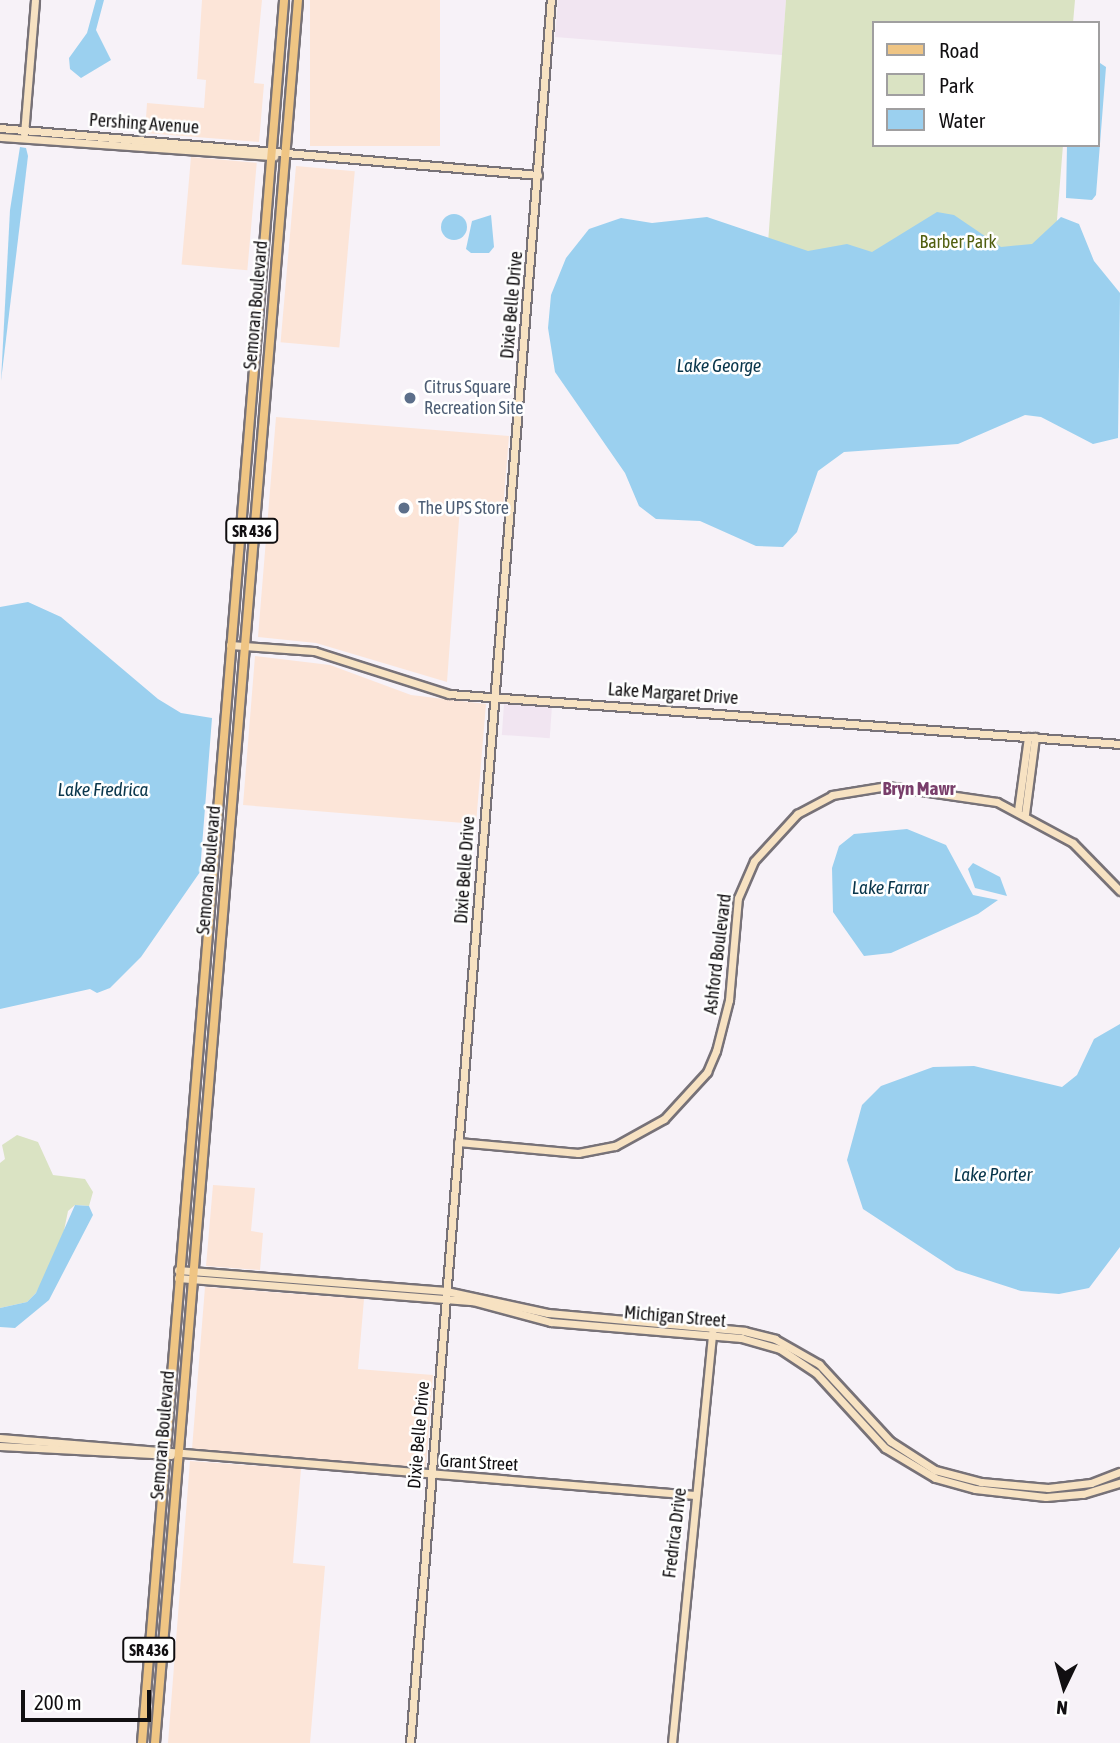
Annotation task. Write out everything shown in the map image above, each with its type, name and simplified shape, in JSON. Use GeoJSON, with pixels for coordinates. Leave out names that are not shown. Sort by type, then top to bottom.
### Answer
{"type":"FeatureCollection","features":[{"type":"Feature","properties":{"kind":"main road","name":"Semoran Boulevard"},"geometry":{"type":"LineString","coordinates":[[142,1743],[178,1274],[284,0]]}},
{"type":"Feature","properties":{"kind":"main road","name":"Semoran Boulevard"},"geometry":{"type":"LineString","coordinates":[[154,1743],[256,479],[298,0]]}},
{"type":"Feature","properties":{"kind":"main road"},"geometry":{"type":"LineString","coordinates":[[260,282],[271,308]]}},
{"type":"Feature","properties":{"kind":"main road"},"geometry":{"type":"LineString","coordinates":[[252,373],[263,398]]}},
{"type":"Feature","properties":{"kind":"main road"},"geometry":{"type":"LineString","coordinates":[[247,437],[250,468],[256,479]]}},
{"type":"Feature","properties":{"kind":"main road"},"geometry":{"type":"LineString","coordinates":[[220,762],[223,787],[230,797]]}},
{"type":"Feature","properties":{"kind":"main road"},"geometry":{"type":"LineString","coordinates":[[156,1559],[167,1582]]}},
{"type":"Feature","properties":{"kind":"main road"},"geometry":{"type":"LineString","coordinates":[[151,1626],[155,1635],[151,1697],[158,1707]]}},
{"type":"Feature","properties":{"kind":"main road"},"geometry":{"type":"LineString","coordinates":[[144,1720],[149,1723],[154,1743]]}},
{"type":"Feature","properties":{"kind":"street"},"geometry":{"type":"LineString","coordinates":[[24,134],[35,0]]}},
{"type":"Feature","properties":{"kind":"street","name":"Dixie Belle Drive"},"geometry":{"type":"LineString","coordinates":[[410,1743],[551,0]]}},
{"type":"Feature","properties":{"kind":"street","name":"Pershing Avenue"},"geometry":{"type":"LineString","coordinates":[[0,128],[24,134],[538,175]]}},
{"type":"Feature","properties":{"kind":"street","name":"Pershing Avenue"},"geometry":{"type":"LineString","coordinates":[[0,137],[24,134]]}},
{"type":"Feature","properties":{"kind":"street","name":"Lake Margaret Drive"},"geometry":{"type":"LineString","coordinates":[[230,645],[314,651],[424,689],[495,697],[1120,744]]}},
{"type":"Feature","properties":{"kind":"street"},"geometry":{"type":"LineString","coordinates":[[1021,812],[1032,737]]}},
{"type":"Feature","properties":{"kind":"street","name":"Ashford Boulevard"},"geometry":{"type":"LineString","coordinates":[[458,1142],[578,1153],[615,1146],[671,1112],[707,1072],[724,1028],[744,883],[768,841],[813,803],[852,789],[887,786],[959,792],[1021,812],[1073,843],[1120,891]]}},
{"type":"Feature","properties":{"kind":"street","name":"Michigan Street"},"geometry":{"type":"LineString","coordinates":[[178,1274],[446,1295],[551,1322],[767,1336],[800,1352],[834,1378],[890,1441],[935,1470],[981,1482],[1048,1488],[1091,1483],[1120,1472]]}},
{"type":"Feature","properties":{"kind":"street","name":"Michigan Street"},"geometry":{"type":"LineString","coordinates":[[712,1331],[767,1345],[799,1361],[885,1448],[935,1478],[975,1489],[1046,1497],[1083,1494],[1120,1482]]}},
{"type":"Feature","properties":{"kind":"street","name":"Fredrica Drive"},"geometry":{"type":"LineString","coordinates":[[672,1743],[712,1331]]}},
{"type":"Feature","properties":{"kind":"street","name":"Grant Street"},"geometry":{"type":"LineString","coordinates":[[0,1438],[165,1453]]}},
{"type":"Feature","properties":{"kind":"street","name":"Grant Street"},"geometry":{"type":"LineString","coordinates":[[0,1446],[178,1453],[432,1476],[695,1495]]}},
{"type":"Feature","properties":{"kind":"shaded area"},"geometry":{"type":"Polygon","coordinates":[[[202,0],[262,0],[254,83],[264,84],[259,142],[145,133],[147,103],[204,108],[206,80],[197,79],[202,0]]]}},
{"type":"Feature","properties":{"kind":"shaded area"},"geometry":{"type":"Polygon","coordinates":[[[310,0],[440,0],[440,146],[310,146],[310,0]]]}},
{"type":"Feature","properties":{"kind":"shaded area"},"geometry":{"type":"Polygon","coordinates":[[[558,0],[786,0],[782,55],[555,37],[558,0]]]}},
{"type":"Feature","properties":{"kind":"shaded area"},"geometry":{"type":"Polygon","coordinates":[[[191,157],[257,163],[247,270],[182,265],[191,157]]]}},
{"type":"Feature","properties":{"kind":"shaded area"},"geometry":{"type":"Polygon","coordinates":[[[296,166],[355,171],[339,347],[281,342],[296,166]]]}},
{"type":"Feature","properties":{"kind":"shaded area"},"geometry":{"type":"Polygon","coordinates":[[[276,417],[509,436],[503,510],[460,506],[447,682],[316,643],[258,637],[276,417]]]}},
{"type":"Feature","properties":{"kind":"shaded area"},"geometry":{"type":"Polygon","coordinates":[[[255,656],[330,665],[411,695],[486,704],[476,824],[243,805],[255,656]]]}},
{"type":"Feature","properties":{"kind":"shaded area"},"geometry":{"type":"Polygon","coordinates":[[[504,704],[552,707],[550,738],[502,735],[504,704]]]}},
{"type":"Feature","properties":{"kind":"shaded area"},"geometry":{"type":"Polygon","coordinates":[[[213,1185],[255,1188],[251,1231],[263,1233],[260,1270],[206,1266],[213,1185]]]}},
{"type":"Feature","properties":{"kind":"shaded area"},"geometry":{"type":"Polygon","coordinates":[[[205,1287],[364,1299],[358,1369],[433,1375],[426,1468],[192,1449],[205,1287]]]}},
{"type":"Feature","properties":{"kind":"shaded area"},"geometry":{"type":"Polygon","coordinates":[[[190,1461],[301,1469],[293,1563],[325,1566],[310,1743],[168,1743],[190,1461]]]}},
{"type":"Feature","properties":{"kind":"green space","name":"Barber Park"},"geometry":{"type":"Polygon","coordinates":[[[786,0],[1075,0],[1073,21],[872,21],[872,147],[1063,147],[1047,345],[762,324],[786,0]]]}},
{"type":"Feature","properties":{"kind":"green space"},"geometry":{"type":"Polygon","coordinates":[[[17,1135],[38,1142],[53,1175],[85,1179],[93,1192],[89,1206],[75,1205],[68,1211],[60,1250],[36,1293],[27,1302],[0,1308],[0,1163],[5,1159],[2,1145],[17,1135]]]}},
{"type":"Feature","properties":{"kind":"water"},"geometry":{"type":"Polygon","coordinates":[[[96,0],[104,0],[96,30],[111,60],[81,78],[70,69],[69,58],[87,33],[96,0]]]}},
{"type":"Feature","properties":{"kind":"water"},"geometry":{"type":"Polygon","coordinates":[[[1099,62],[1106,67],[1096,195],[1092,200],[1066,198],[1067,147],[1099,147],[1099,62]]]}},
{"type":"Feature","properties":{"kind":"water"},"geometry":{"type":"Polygon","coordinates":[[[20,147],[26,148],[28,156],[1,381],[10,210],[20,147]]]}},
{"type":"Feature","properties":{"kind":"water","name":"Lake George"},"geometry":{"type":"Polygon","coordinates":[[[937,212],[954,215],[1001,247],[1032,244],[1061,217],[1079,224],[1094,261],[1120,293],[1118,438],[1093,444],[1041,417],[1025,415],[958,444],[844,452],[818,471],[797,532],[783,547],[756,546],[700,521],[656,519],[639,506],[625,473],[555,372],[548,328],[551,295],[566,258],[589,229],[621,218],[652,223],[707,217],[808,251],[847,244],[872,252],[937,212]]]}},
{"type":"Feature","properties":{"kind":"water"},"geometry":{"type":"Polygon","coordinates":[[[454,214],[463,218],[467,227],[463,236],[454,240],[445,236],[441,227],[445,218],[454,214]]]}},
{"type":"Feature","properties":{"kind":"water"},"geometry":{"type":"Polygon","coordinates":[[[491,215],[494,247],[489,253],[471,253],[466,249],[472,221],[491,215]]]}},
{"type":"Feature","properties":{"kind":"water","name":"Lake Fredrica"},"geometry":{"type":"Polygon","coordinates":[[[28,602],[61,617],[158,699],[181,713],[212,718],[200,872],[141,957],[110,988],[97,993],[90,989],[0,1009],[0,607],[28,602]]]}},
{"type":"Feature","properties":{"kind":"water","name":"Lake Farrar"},"geometry":{"type":"Polygon","coordinates":[[[907,829],[946,845],[973,895],[998,900],[978,914],[891,953],[864,956],[833,912],[832,868],[839,846],[854,834],[907,829]]]}},
{"type":"Feature","properties":{"kind":"water"},"geometry":{"type":"Polygon","coordinates":[[[973,863],[1000,877],[1007,896],[975,888],[968,869],[973,863]]]}},
{"type":"Feature","properties":{"kind":"water","name":"Lake Porter"},"geometry":{"type":"Polygon","coordinates":[[[1120,1024],[1120,1247],[1089,1288],[1059,1294],[1021,1291],[956,1270],[863,1209],[847,1160],[862,1105],[881,1086],[933,1067],[974,1066],[1062,1087],[1077,1075],[1094,1039],[1120,1024]]]}},
{"type":"Feature","properties":{"kind":"water"},"geometry":{"type":"Polygon","coordinates":[[[75,1205],[89,1206],[93,1215],[49,1300],[15,1328],[0,1327],[0,1308],[27,1302],[36,1293],[75,1205]]]}},
{"type":"Feature","properties":{"kind":"place","name":"Citrus Square Recreation Site"},"geometry":{"type":"Point","coordinates":[410,398]}},
{"type":"Feature","properties":{"kind":"place","name":"The UPS Store"},"geometry":{"type":"Point","coordinates":[404,508]}},
{"type":"Feature","properties":{"kind":"district","name":"Bryn Mawr"},"geometry":{"type":"Point","coordinates":[919,789]}}]}
